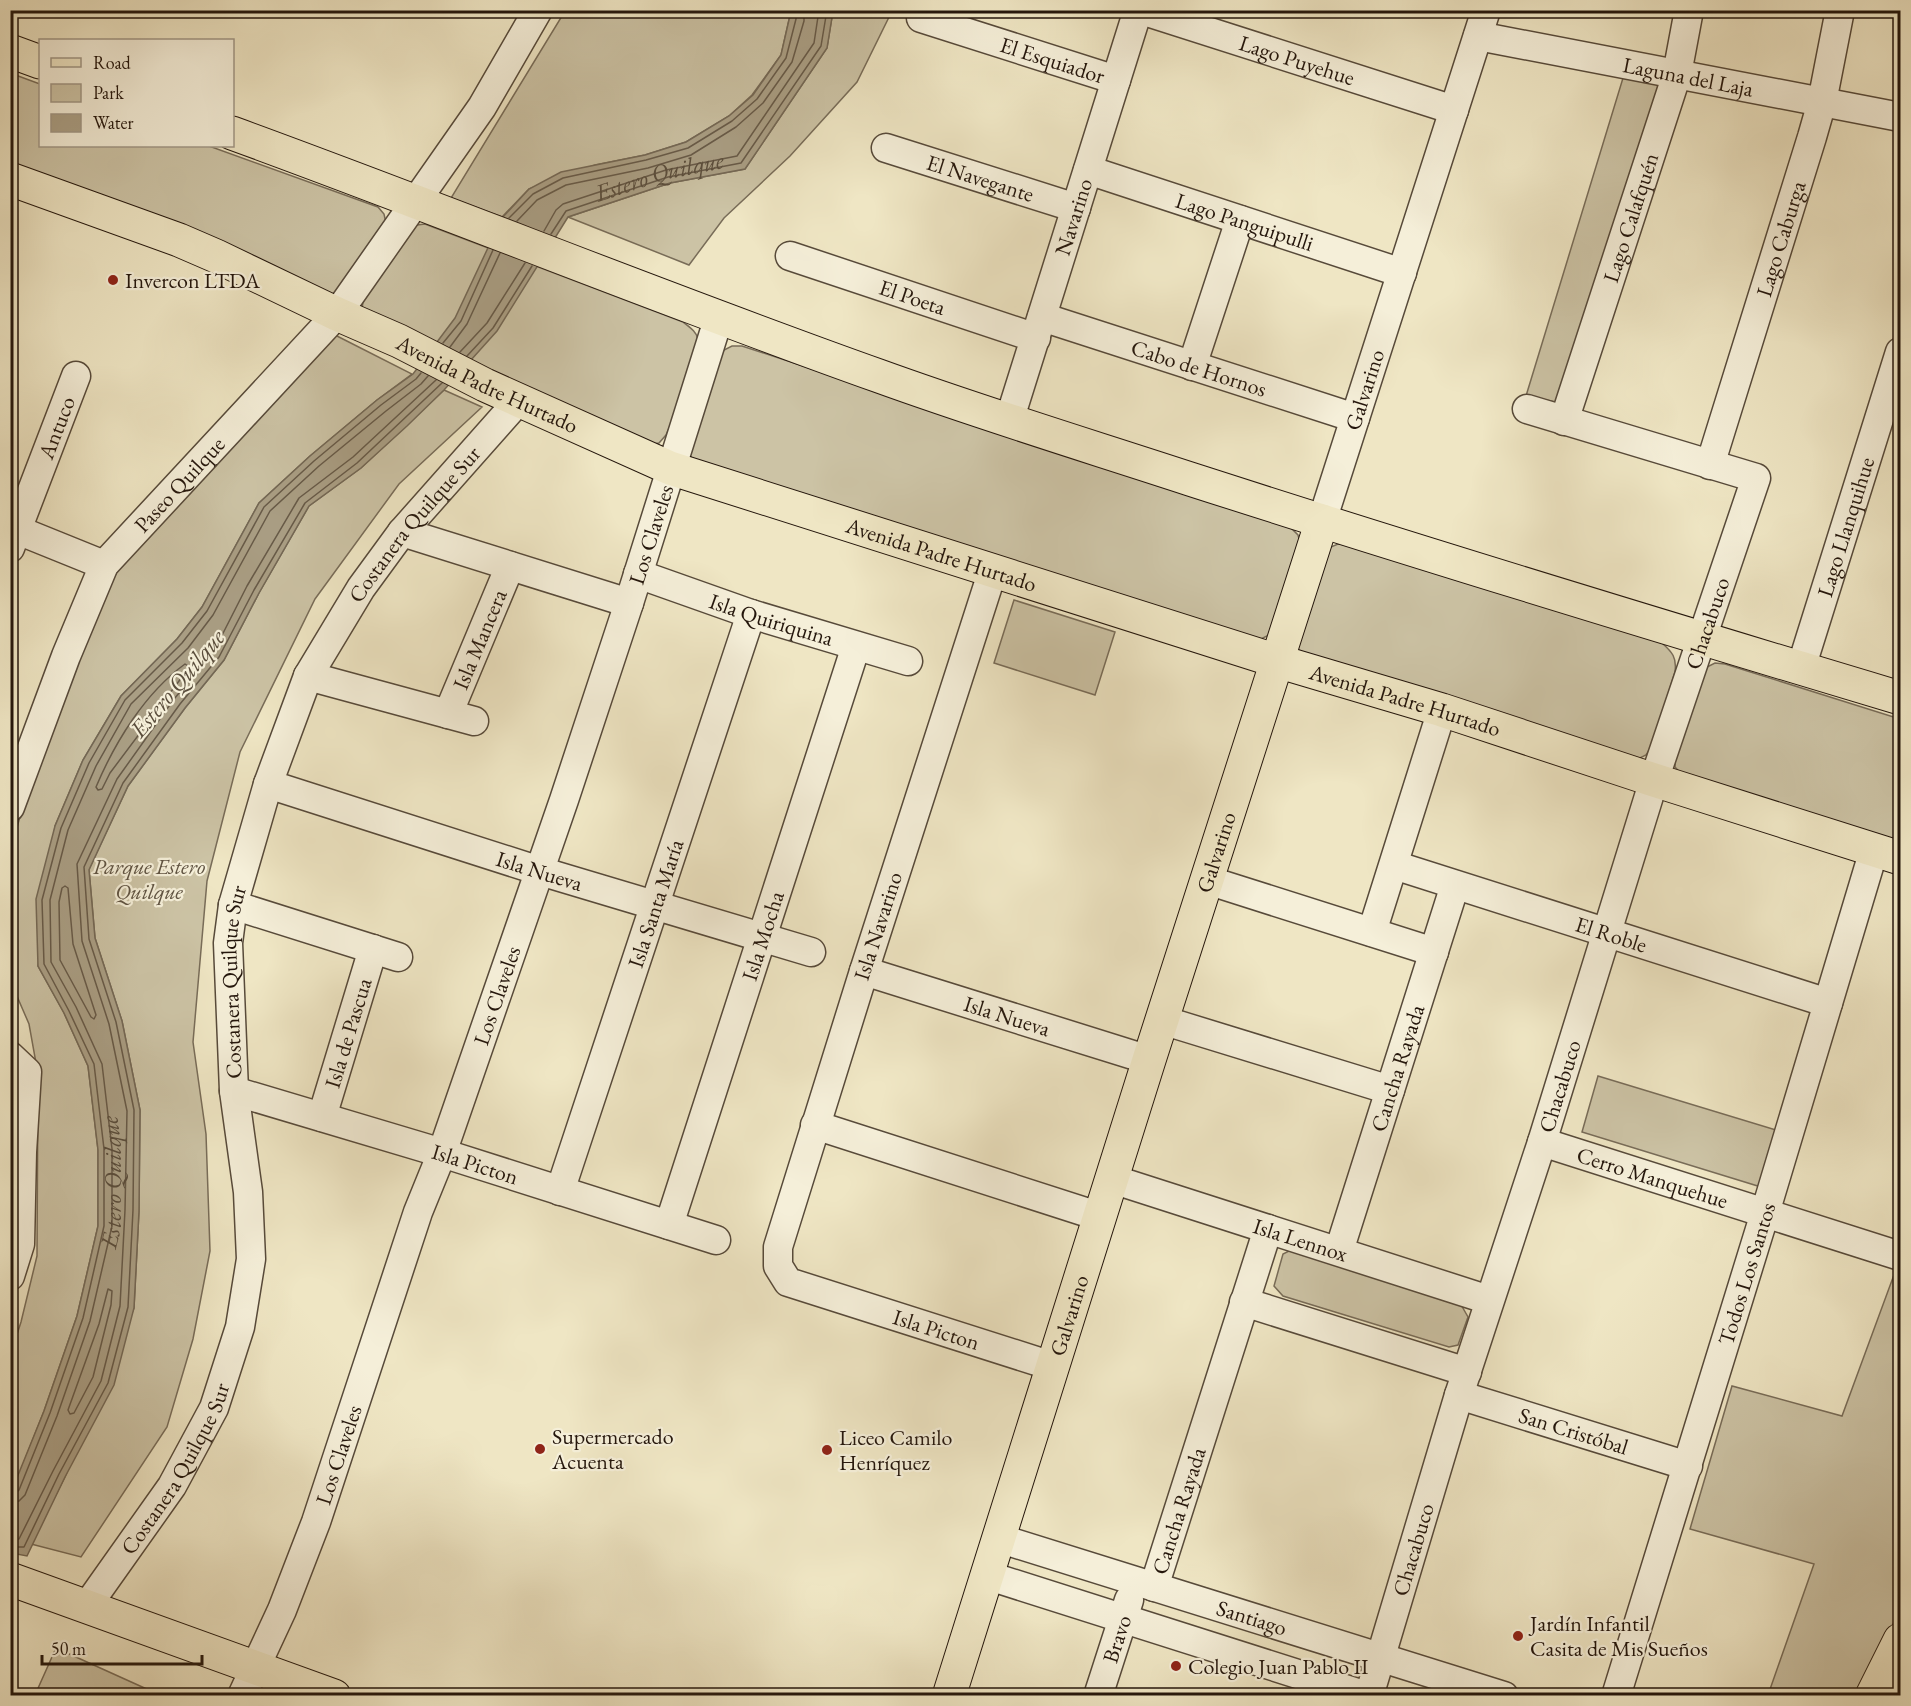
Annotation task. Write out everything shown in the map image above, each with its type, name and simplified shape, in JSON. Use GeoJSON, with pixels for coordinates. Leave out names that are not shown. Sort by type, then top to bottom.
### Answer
{"type":"FeatureCollection","features":[{"type":"Feature","properties":{"kind":"main road"},"geometry":{"type":"LineString","coordinates":[[10,51],[39,62]]}},
{"type":"Feature","properties":{"kind":"main road"},"geometry":{"type":"LineString","coordinates":[[234,134],[417,200],[554,256],[879,376],[1009,421],[1322,521],[1900,698]]}},
{"type":"Feature","properties":{"kind":"main road","name":"Avenida Padre Hurtado"},"geometry":{"type":"LineString","coordinates":[[10,179],[178,240],[399,341],[485,385],[670,468],[1277,661],[1442,710],[1887,854]]}},
{"type":"Feature","properties":{"kind":"main road","name":"Galvarino"},"geometry":{"type":"LineString","coordinates":[[949,1695],[1322,521]]}},
{"type":"Feature","properties":{"kind":"main road"},"geometry":{"type":"LineString","coordinates":[[19,1582],[87,1606],[250,1682],[334,1695]]}},
{"type":"Feature","properties":{"kind":"main road"},"geometry":{"type":"LineString","coordinates":[[1872,1695],[1900,1640]]}},
{"type":"Feature","properties":{"kind":"street","name":"Paseo Quilque"},"geometry":{"type":"LineString","coordinates":[[10,807],[66,656],[104,564],[337,314],[482,107],[538,10]]}},
{"type":"Feature","properties":{"kind":"street","name":"Navarino"},"geometry":{"type":"LineString","coordinates":[[1009,421],[1139,10]]}},
{"type":"Feature","properties":{"kind":"street","name":"Lago Puyehue"},"geometry":{"type":"LineString","coordinates":[[1139,10],[1454,110]]}},
{"type":"Feature","properties":{"kind":"street","name":"Lago Calafquén"},"geometry":{"type":"LineString","coordinates":[[1564,421],[1677,74],[1689,10]]}},
{"type":"Feature","properties":{"kind":"street","name":"Lago Caburga"},"geometry":{"type":"LineString","coordinates":[[1710,465],[1822,102],[1840,10]]}},
{"type":"Feature","properties":{"kind":"street","name":"El Esquiador"},"geometry":{"type":"LineString","coordinates":[[921,18],[1116,80]]}},
{"type":"Feature","properties":{"kind":"street","name":"Galvarino"},"geometry":{"type":"LineString","coordinates":[[1322,521],[1482,23]]}},
{"type":"Feature","properties":{"kind":"street","name":"Laguna del Laja"},"geometry":{"type":"LineString","coordinates":[[1482,23],[1677,74],[1900,117]]}},
{"type":"Feature","properties":{"kind":"street","name":"El Navegante"},"geometry":{"type":"LineString","coordinates":[[886,148],[1076,208]]}},
{"type":"Feature","properties":{"kind":"street","name":"Lago Panguipulli"},"geometry":{"type":"LineString","coordinates":[[1088,170],[1402,273]]}},
{"type":"Feature","properties":{"kind":"street"},"geometry":{"type":"LineString","coordinates":[[1192,366],[1240,220]]}},
{"type":"Feature","properties":{"kind":"street","name":"El Poeta"},"geometry":{"type":"LineString","coordinates":[[790,256],[1039,327]]}},
{"type":"Feature","properties":{"kind":"street","name":"Los Claveles"},"geometry":{"type":"LineString","coordinates":[[250,1682],[282,1610],[316,1522],[417,1212],[442,1153],[540,871],[629,603],[719,317]]}},
{"type":"Feature","properties":{"kind":"street","name":"Cabo de Hornos"},"geometry":{"type":"LineString","coordinates":[[1039,327],[1192,366],[1355,418]]}},
{"type":"Feature","properties":{"kind":"street","name":"Lago Llanquihue"},"geometry":{"type":"LineString","coordinates":[[1801,668],[1900,352]]}},
{"type":"Feature","properties":{"kind":"street","name":"Antuco"},"geometry":{"type":"LineString","coordinates":[[13,535],[76,375]]}},
{"type":"Feature","properties":{"kind":"street","name":"Costanera Quilque Sur"},"geometry":{"type":"LineString","coordinates":[[87,1606],[172,1486],[183,1466],[214,1408],[240,1327],[251,1259],[248,1192],[234,1091],[228,944],[233,905],[268,784],[308,676],[361,588],[402,532],[519,400]]}},
{"type":"Feature","properties":{"kind":"street"},"geometry":{"type":"LineString","coordinates":[[1527,409],[1710,465]]}},
{"type":"Feature","properties":{"kind":"street","name":"Chacabuco"},"geometry":{"type":"LineString","coordinates":[[1368,1695],[1489,1300],[1542,1142],[1654,780],[1756,478],[1710,465]]}},
{"type":"Feature","properties":{"kind":"street"},"geometry":{"type":"LineString","coordinates":[[402,532],[629,603]]}},
{"type":"Feature","properties":{"kind":"street"},"geometry":{"type":"LineString","coordinates":[[13,535],[104,564]]}},
{"type":"Feature","properties":{"kind":"street","name":"Isla Mancera"},"geometry":{"type":"LineString","coordinates":[[308,676],[461,718],[510,566]]}},
{"type":"Feature","properties":{"kind":"street","name":"Isla Navarino"},"geometry":{"type":"LineString","coordinates":[[788,1282],[778,1266],[777,1247],[993,570]]}},
{"type":"Feature","properties":{"kind":"street","name":"Isla Quiriquina"},"geometry":{"type":"LineString","coordinates":[[638,574],[751,614],[908,661]]}},
{"type":"Feature","properties":{"kind":"street","name":"Isla Santa María"},"geometry":{"type":"LineString","coordinates":[[560,1191],[751,614]]}},
{"type":"Feature","properties":{"kind":"street","name":"Isla Mocha"},"geometry":{"type":"LineString","coordinates":[[669,1226],[856,646]]}},
{"type":"Feature","properties":{"kind":"street"},"geometry":{"type":"LineString","coordinates":[[1372,932],[1442,710]]}},
{"type":"Feature","properties":{"kind":"street","name":"Isla Nueva"},"geometry":{"type":"LineString","coordinates":[[268,784],[540,871],[811,952]]}},
{"type":"Feature","properties":{"kind":"street","name":"Todos Los Santos"},"geometry":{"type":"LineString","coordinates":[[1616,1695],[1828,1004],[1887,854]]}},
{"type":"Feature","properties":{"kind":"street","name":"El Roble"},"geometry":{"type":"LineString","coordinates":[[1394,865],[1828,1004]]}},
{"type":"Feature","properties":{"kind":"street"},"geometry":{"type":"LineString","coordinates":[[1207,880],[1434,952]]}},
{"type":"Feature","properties":{"kind":"street","name":"Cancha Rayada"},"geometry":{"type":"LineString","coordinates":[[1339,1251],[1455,885]]}},
{"type":"Feature","properties":{"kind":"street","name":"Isla de Pascua"},"geometry":{"type":"LineString","coordinates":[[233,905],[385,953],[322,1117]]}},
{"type":"Feature","properties":{"kind":"street","name":"Isla Nueva"},"geometry":{"type":"LineString","coordinates":[[864,971],[1149,1060]]}},
{"type":"Feature","properties":{"kind":"street"},"geometry":{"type":"LineString","coordinates":[[1162,1020],[1390,1090]]}},
{"type":"Feature","properties":{"kind":"street"},"geometry":{"type":"LineString","coordinates":[[10,1056],[27,1072],[20,1244],[10,1276]]}},
{"type":"Feature","properties":{"kind":"street","name":"Isla Picton"},"geometry":{"type":"LineString","coordinates":[[234,1091],[442,1153],[716,1240]]}},
{"type":"Feature","properties":{"kind":"street"},"geometry":{"type":"LineString","coordinates":[[815,1125],[1101,1217]]}},
{"type":"Feature","properties":{"kind":"street","name":"Cerro Manquehue"},"geometry":{"type":"LineString","coordinates":[[1542,1142],[1900,1256]]}},
{"type":"Feature","properties":{"kind":"street","name":"Isla Lennox"},"geometry":{"type":"LineString","coordinates":[[1112,1179],[1489,1300]]}},
{"type":"Feature","properties":{"kind":"street","name":"Cancha Rayada"},"geometry":{"type":"LineString","coordinates":[[1145,1584],[1268,1229]]}},
{"type":"Feature","properties":{"kind":"street","name":"Isla Picton"},"geometry":{"type":"LineString","coordinates":[[788,1282],[1052,1366]]}},
{"type":"Feature","properties":{"kind":"street","name":"San Cristóbal"},"geometry":{"type":"LineString","coordinates":[[1244,1302],[1688,1466]]}},
{"type":"Feature","properties":{"kind":"street","name":"Santiago"},"geometry":{"type":"LineString","coordinates":[[998,1538],[1504,1695]]}},
{"type":"Feature","properties":{"kind":"street","name":"Santiago"},"geometry":{"type":"LineString","coordinates":[[987,1575],[1368,1695]]}},
{"type":"Feature","properties":{"kind":"street","name":"Bravo"},"geometry":{"type":"LineString","coordinates":[[1098,1695],[1123,1618],[1145,1584]]}},
{"type":"Feature","properties":{"kind":"green space"},"geometry":{"type":"Polygon","coordinates":[[[565,11],[791,11],[781,55],[752,95],[729,116],[686,142],[645,155],[595,165],[529,189],[502,217],[451,198],[565,11]]]}},
{"type":"Feature","properties":{"kind":"green space"},"geometry":{"type":"Polygon","coordinates":[[[833,11],[892,11],[857,82],[790,156],[724,218],[689,265],[568,217],[670,183],[745,169],[827,48],[833,11]]]}},
{"type":"Feature","properties":{"kind":"green space"},"geometry":{"type":"Polygon","coordinates":[[[10,73],[39,84],[39,147],[212,147],[378,207],[384,214],[386,223],[335,293],[324,296],[11,170],[10,73]]]}},
{"type":"Feature","properties":{"kind":"green space"},"geometry":{"type":"Polygon","coordinates":[[[1623,78],[1666,82],[1561,403],[1526,396],[1623,78]]]}},
{"type":"Feature","properties":{"kind":"green space"},"geometry":{"type":"Polygon","coordinates":[[[425,224],[683,322],[692,329],[698,339],[697,360],[682,401],[666,435],[659,443],[649,445],[362,310],[363,301],[409,230],[417,225],[425,224]]]}},
{"type":"Feature","properties":{"kind":"green space","name":"Parque Estero Quilque"},"geometry":{"type":"Polygon","coordinates":[[[335,335],[412,374],[310,456],[259,503],[202,607],[177,639],[121,696],[83,760],[55,826],[38,966],[64,1013],[88,1066],[98,1150],[98,1226],[77,1316],[44,1411],[11,1495],[11,1353],[37,1256],[38,1074],[29,1024],[10,980],[11,850],[30,779],[112,573],[335,335]]]}},
{"type":"Feature","properties":{"kind":"green space"},"geometry":{"type":"Polygon","coordinates":[[[732,346],[742,346],[1289,526],[1298,535],[1301,546],[1269,635],[1259,640],[696,462],[688,454],[719,358],[724,350],[732,346]]]}},
{"type":"Feature","properties":{"kind":"green space","name":"Parque Estero Quilque"},"geometry":{"type":"Polygon","coordinates":[[[444,390],[482,407],[399,484],[315,599],[240,752],[207,881],[193,1042],[206,1134],[210,1251],[193,1339],[167,1427],[81,1557],[31,1544],[65,1477],[134,1308],[139,1211],[140,1110],[122,1021],[95,938],[89,869],[128,786],[185,708],[224,660],[309,506],[361,468],[444,390]]]}},
{"type":"Feature","properties":{"kind":"green space"},"geometry":{"type":"Polygon","coordinates":[[[1338,544],[1349,545],[1662,643],[1673,655],[1675,672],[1652,746],[1646,755],[1636,760],[1309,657],[1298,649],[1295,638],[1326,549],[1338,544]]]}},
{"type":"Feature","properties":{"kind":"green space"},"geometry":{"type":"Polygon","coordinates":[[[1014,600],[1115,632],[1095,695],[994,663],[1014,600]]]}},
{"type":"Feature","properties":{"kind":"green space"},"geometry":{"type":"Polygon","coordinates":[[[1715,663],[1725,664],[1900,719],[1900,848],[1682,775],[1675,767],[1675,755],[1707,667],[1715,663]]]}},
{"type":"Feature","properties":{"kind":"green space"},"geometry":{"type":"Polygon","coordinates":[[[1598,1076],[1776,1130],[1761,1187],[1582,1132],[1598,1076]]]}},
{"type":"Feature","properties":{"kind":"green space"},"geometry":{"type":"Polygon","coordinates":[[[1291,1250],[1460,1303],[1468,1317],[1458,1345],[1449,1347],[1283,1296],[1274,1286],[1283,1254],[1291,1250]]]}},
{"type":"Feature","properties":{"kind":"green space"},"geometry":{"type":"Polygon","coordinates":[[[1895,1272],[1900,1273],[1900,1610],[1857,1695],[1768,1695],[1814,1564],[1690,1529],[1732,1386],[1842,1416],[1895,1272]]]}},
{"type":"Feature","properties":{"kind":"green space"},"geometry":{"type":"Polygon","coordinates":[[[56,1648],[160,1695],[35,1695],[56,1648]]]}},
{"type":"Feature","properties":{"kind":"water","name":"Estero Quilque"},"geometry":{"type":"Polygon","coordinates":[[[791,11],[833,11],[827,48],[745,169],[670,183],[568,217],[497,331],[444,390],[407,426],[361,468],[309,506],[224,660],[185,708],[128,786],[89,870],[95,938],[122,1021],[140,1110],[139,1211],[134,1308],[114,1385],[65,1477],[27,1556],[11,1553],[10,1495],[44,1411],[77,1316],[98,1226],[98,1150],[88,1066],[64,1013],[38,966],[36,899],[55,826],[83,760],[121,696],[177,639],[202,607],[259,503],[310,456],[377,400],[413,374],[455,318],[502,218],[529,189],[561,172],[645,155],[686,142],[729,116],[753,95],[781,55],[791,11]]]}},
{"type":"Feature","properties":{"kind":"place","name":"Invercon LTDA"},"geometry":{"type":"Point","coordinates":[113,280]}},
{"type":"Feature","properties":{"kind":"place","name":"Supermercado Acuenta"},"geometry":{"type":"Point","coordinates":[540,1449]}},
{"type":"Feature","properties":{"kind":"place","name":"Liceo Camilo Henríquez"},"geometry":{"type":"Point","coordinates":[827,1450]}},
{"type":"Feature","properties":{"kind":"place","name":"Jardín Infantil Casita de Mis Sueños"},"geometry":{"type":"Point","coordinates":[1518,1636]}},
{"type":"Feature","properties":{"kind":"place","name":"Colegio Juan Pablo II"},"geometry":{"type":"Point","coordinates":[1176,1666]}}]}
